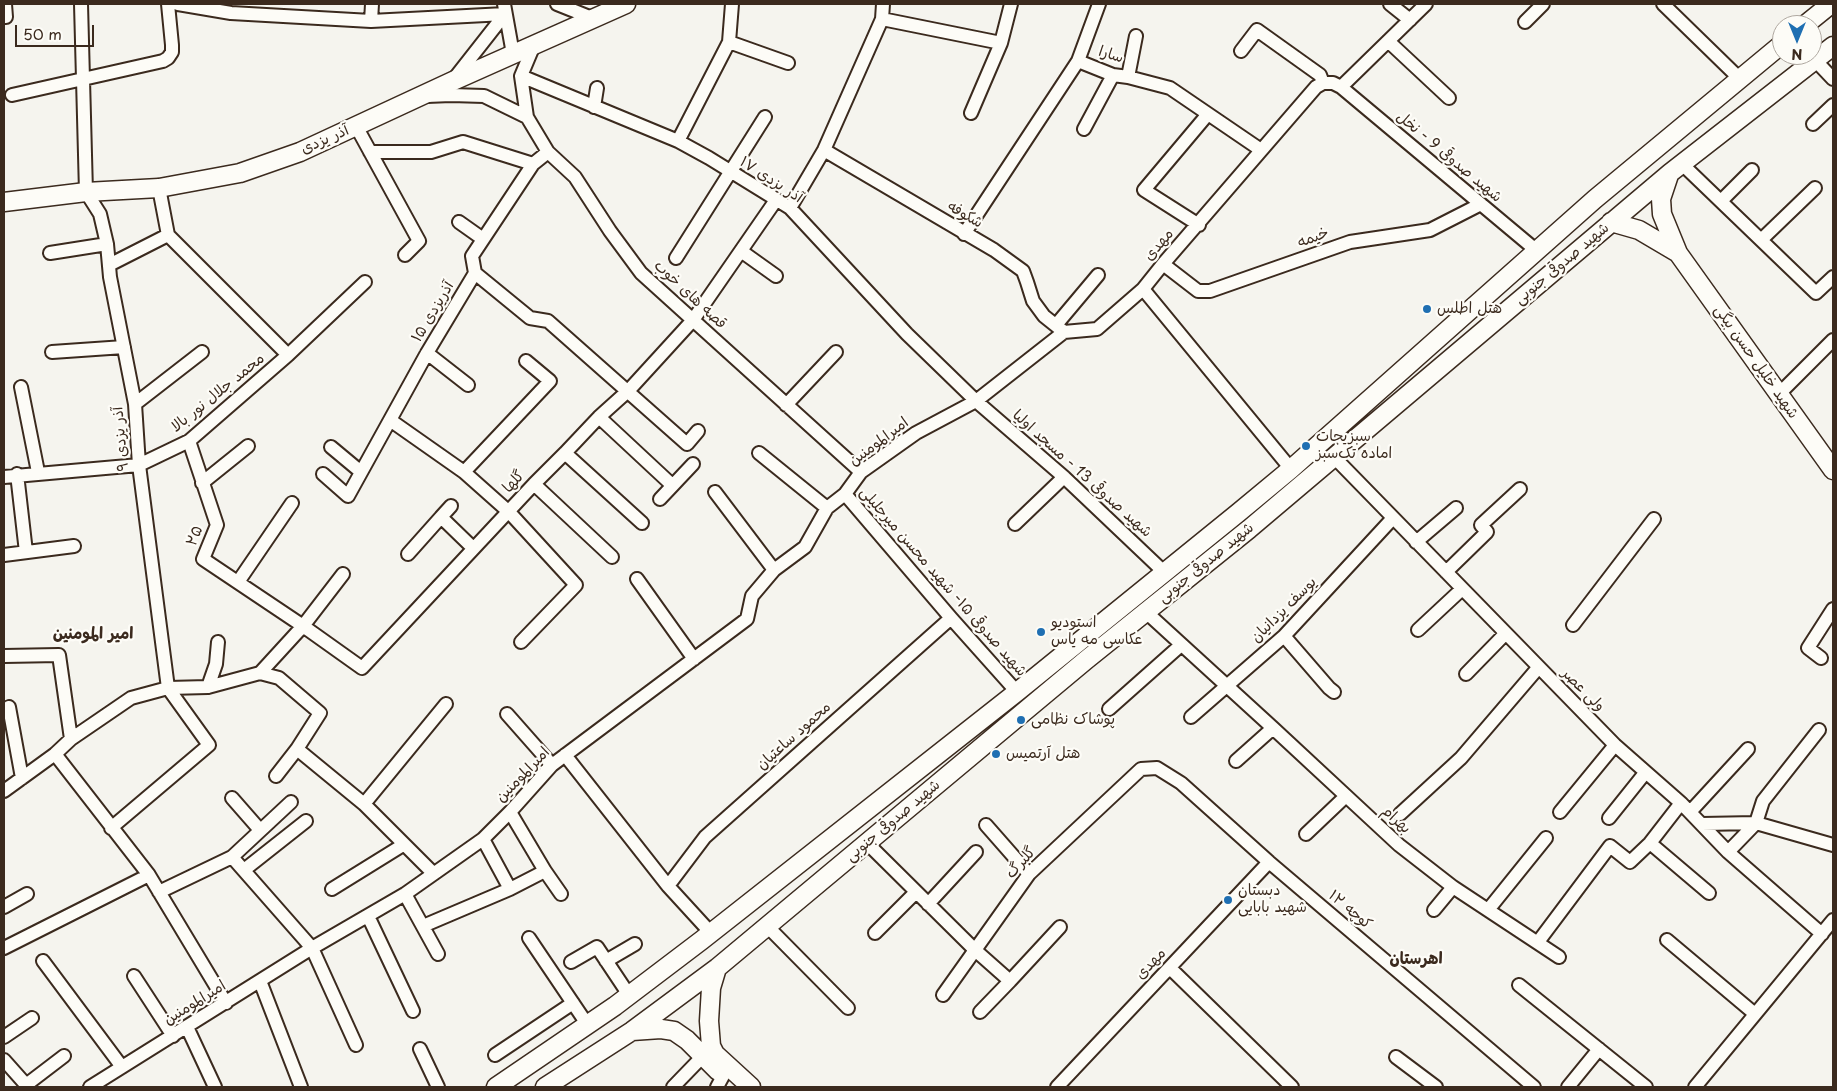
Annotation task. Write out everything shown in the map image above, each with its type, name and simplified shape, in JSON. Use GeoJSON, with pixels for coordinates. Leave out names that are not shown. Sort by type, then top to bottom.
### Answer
{"type":"FeatureCollection","features":[{"type":"Feature","properties":{"kind":"main road","name":"آذر یزدی"},"geometry":{"type":"LineString","coordinates":[[4,202],[86,192],[160,188],[240,173],[300,152],[534,45],[591,11],[626,4]]}},
{"type":"Feature","properties":{"kind":"main road"},"geometry":{"type":"LineString","coordinates":[[1817,15],[1831,4]]}},
{"type":"Feature","properties":{"kind":"main road","name":"شهید صدوقی جنوبی"},"geometry":{"type":"LineString","coordinates":[[1822,55],[1833,46]]}},
{"type":"Feature","properties":{"kind":"main road","name":"شهید صدوقی جنوبی"},"geometry":{"type":"LineString","coordinates":[[496,1087],[629,995],[711,933],[1017,692],[1291,469],[1601,193],[1772,52]]}},
{"type":"Feature","properties":{"kind":"main road","name":"شهید صدوقی جنوبی"},"geometry":{"type":"LineString","coordinates":[[545,1087],[632,1031],[717,968],[1086,660],[1249,529],[1611,222],[1809,65]]}},
{"type":"Feature","properties":{"kind":"main road"},"geometry":{"type":"LineString","coordinates":[[1676,169],[1661,199],[1662,214],[1678,253]]}},
{"type":"Feature","properties":{"kind":"main road"},"geometry":{"type":"LineString","coordinates":[[1611,222],[1639,230],[1678,253]]}},
{"type":"Feature","properties":{"kind":"main road","name":"شهید خلیل حسن بیگی"},"geometry":{"type":"LineString","coordinates":[[1678,253],[1833,470]]}},
{"type":"Feature","properties":{"kind":"main road"},"geometry":{"type":"LineString","coordinates":[[1074,644],[1086,660]]}},
{"type":"Feature","properties":{"kind":"main road"},"geometry":{"type":"LineString","coordinates":[[717,968],[712,988],[709,1021],[711,1046],[715,1054],[751,1087]]}},
{"type":"Feature","properties":{"kind":"main road"},"geometry":{"type":"LineString","coordinates":[[632,1031],[661,1029],[674,1032],[687,1040],[704,1056],[725,1084]]}},
{"type":"Feature","properties":{"kind":"street"},"geometry":{"type":"LineString","coordinates":[[4,17],[6,17],[5,4]]}},
{"type":"Feature","properties":{"kind":"street"},"geometry":{"type":"LineString","coordinates":[[81,4],[86,192]]}},
{"type":"Feature","properties":{"kind":"street"},"geometry":{"type":"LineString","coordinates":[[12,95],[163,61],[172,52],[168,4]]}},
{"type":"Feature","properties":{"kind":"street"},"geometry":{"type":"LineString","coordinates":[[178,4],[371,21],[504,9]]}},
{"type":"Feature","properties":{"kind":"street"},"geometry":{"type":"LineString","coordinates":[[371,21],[372,4]]}},
{"type":"Feature","properties":{"kind":"street"},"geometry":{"type":"LineString","coordinates":[[557,4],[591,11]]}},
{"type":"Feature","properties":{"kind":"street"},"geometry":{"type":"LineString","coordinates":[[678,141],[729,42],[732,4]]}},
{"type":"Feature","properties":{"kind":"street"},"geometry":{"type":"LineString","coordinates":[[790,208],[824,150],[882,19],[883,4]]}},
{"type":"Feature","properties":{"kind":"street"},"geometry":{"type":"LineString","coordinates":[[971,113],[1001,43],[1011,4]]}},
{"type":"Feature","properties":{"kind":"street"},"geometry":{"type":"LineString","coordinates":[[1078,61],[1099,4]]}},
{"type":"Feature","properties":{"kind":"street"},"geometry":{"type":"LineString","coordinates":[[1390,4],[1410,20]]}},
{"type":"Feature","properties":{"kind":"street"},"geometry":{"type":"LineString","coordinates":[[1241,51],[1257,30],[1320,75],[1323,83],[1333,83],[1341,87],[1426,4]]}},
{"type":"Feature","properties":{"kind":"street"},"geometry":{"type":"LineString","coordinates":[[1525,22],[1543,4]]}},
{"type":"Feature","properties":{"kind":"street"},"geometry":{"type":"LineString","coordinates":[[1663,4],[1740,79]]}},
{"type":"Feature","properties":{"kind":"street"},"geometry":{"type":"LineString","coordinates":[[504,9],[513,54]]}},
{"type":"Feature","properties":{"kind":"street"},"geometry":{"type":"LineString","coordinates":[[453,81],[504,9]]}},
{"type":"Feature","properties":{"kind":"street"},"geometry":{"type":"LineString","coordinates":[[882,19],[1001,43]]}},
{"type":"Feature","properties":{"kind":"street"},"geometry":{"type":"LineString","coordinates":[[1128,77],[1136,36]]}},
{"type":"Feature","properties":{"kind":"street"},"geometry":{"type":"LineString","coordinates":[[1388,41],[1449,98]]}},
{"type":"Feature","properties":{"kind":"street"},"geometry":{"type":"LineString","coordinates":[[729,42],[788,63]]}},
{"type":"Feature","properties":{"kind":"street"},"geometry":{"type":"LineString","coordinates":[[521,76],[534,45]]}},
{"type":"Feature","properties":{"kind":"street","name":"سارا"},"geometry":{"type":"LineString","coordinates":[[964,234],[1078,61],[1113,75],[1170,88],[1261,150]]}},
{"type":"Feature","properties":{"kind":"street"},"geometry":{"type":"LineString","coordinates":[[1820,65],[1833,79]]}},
{"type":"Feature","properties":{"kind":"street"},"geometry":{"type":"LineString","coordinates":[[1084,129],[1113,75]]}},
{"type":"Feature","properties":{"kind":"street","name":"آذر یزدی ۱۷"},"geometry":{"type":"LineString","coordinates":[[521,76],[678,141],[790,208],[907,334],[976,401]]}},
{"type":"Feature","properties":{"kind":"street","name":"قصه های خوب"},"geometry":{"type":"LineString","coordinates":[[521,76],[527,117],[548,152],[575,177],[610,231],[641,273],[861,472]]}},
{"type":"Feature","properties":{"kind":"street","name":"مهدی"},"geometry":{"type":"LineString","coordinates":[[1060,329],[1097,329],[1143,290],[1163,264],[1199,225],[1316,86],[1323,83]]}},
{"type":"Feature","properties":{"kind":"street","name":"شهید صدوقی 9 - نخل"},"geometry":{"type":"LineString","coordinates":[[1341,87],[1537,250]]}},
{"type":"Feature","properties":{"kind":"street"},"geometry":{"type":"LineString","coordinates":[[594,107],[598,88]]}},
{"type":"Feature","properties":{"kind":"street"},"geometry":{"type":"LineString","coordinates":[[421,96],[484,96],[527,117]]}},
{"type":"Feature","properties":{"kind":"street"},"geometry":{"type":"LineString","coordinates":[[1813,124],[1833,105]]}},
{"type":"Feature","properties":{"kind":"street"},"geometry":{"type":"LineString","coordinates":[[1199,225],[1144,190],[1208,114]]}},
{"type":"Feature","properties":{"kind":"street"},"geometry":{"type":"LineString","coordinates":[[676,258],[765,118]]}},
{"type":"Feature","properties":{"kind":"street"},"geometry":{"type":"LineString","coordinates":[[356,126],[419,241],[405,255]]}},
{"type":"Feature","properties":{"kind":"street"},"geometry":{"type":"LineString","coordinates":[[370,152],[430,152],[463,142],[533,164]]}},
{"type":"Feature","properties":{"kind":"street","name":"شکوفه"},"geometry":{"type":"LineString","coordinates":[[824,150],[994,250],[1022,271],[1028,282],[1032,301],[1044,316],[1060,329]]}},
{"type":"Feature","properties":{"kind":"street","name":"۱۵ آذریزدی"},"geometry":{"type":"LineString","coordinates":[[323,474],[348,496],[427,352],[475,273],[472,256],[533,164],[548,152]]}},
{"type":"Feature","properties":{"kind":"street"},"geometry":{"type":"LineString","coordinates":[[1676,169],[1720,201],[1816,293],[1833,277]]}},
{"type":"Feature","properties":{"kind":"street"},"geometry":{"type":"LineString","coordinates":[[1720,201],[1752,170]]}},
{"type":"Feature","properties":{"kind":"street"},"geometry":{"type":"LineString","coordinates":[[160,188],[168,235],[288,355]]}},
{"type":"Feature","properties":{"kind":"street"},"geometry":{"type":"LineString","coordinates":[[1761,240],[1815,188]]}},
{"type":"Feature","properties":{"kind":"street","name":"آذر یزدی ۹"},"geometry":{"type":"LineString","coordinates":[[86,192],[100,214],[107,244],[109,265],[135,404],[139,465],[168,688]]}},
{"type":"Feature","properties":{"kind":"street","name":"گلها"},"geometry":{"type":"LineString","coordinates":[[362,668],[534,484],[599,417],[629,390],[693,320],[776,200]]}},
{"type":"Feature","properties":{"kind":"street","name":"خیمه"},"geometry":{"type":"LineString","coordinates":[[1163,264],[1198,291],[1210,290],[1350,242],[1430,230],[1480,204]]}},
{"type":"Feature","properties":{"kind":"street"},"geometry":{"type":"LineString","coordinates":[[459,222],[483,239]]}},
{"type":"Feature","properties":{"kind":"street"},"geometry":{"type":"LineString","coordinates":[[109,265],[168,235]]}},
{"type":"Feature","properties":{"kind":"street"},"geometry":{"type":"LineString","coordinates":[[50,253],[107,244]]}},
{"type":"Feature","properties":{"kind":"street"},"geometry":{"type":"LineString","coordinates":[[742,251],[776,276]]}},
{"type":"Feature","properties":{"kind":"street"},"geometry":{"type":"LineString","coordinates":[[475,273],[530,318],[548,321],[629,390],[687,444],[698,431]]}},
{"type":"Feature","properties":{"kind":"street"},"geometry":{"type":"LineString","coordinates":[[976,401],[1060,329],[1098,275]]}},
{"type":"Feature","properties":{"kind":"street","name":"محمد جلال نور بالا"},"geometry":{"type":"LineString","coordinates":[[10,476],[38,472],[139,465],[189,441],[288,355],[364,282]]}},
{"type":"Feature","properties":{"kind":"street"},"geometry":{"type":"LineString","coordinates":[[1143,290],[1291,469]]}},
{"type":"Feature","properties":{"kind":"street"},"geometry":{"type":"LineString","coordinates":[[1779,394],[1833,340]]}},
{"type":"Feature","properties":{"kind":"street"},"geometry":{"type":"LineString","coordinates":[[52,352],[124,347]]}},
{"type":"Feature","properties":{"kind":"street"},"geometry":{"type":"LineString","coordinates":[[135,404],[202,352]]}},
{"type":"Feature","properties":{"kind":"street"},"geometry":{"type":"LineString","coordinates":[[427,352],[468,385]]}},
{"type":"Feature","properties":{"kind":"street"},"geometry":{"type":"LineString","coordinates":[[786,405],[836,352]]}},
{"type":"Feature","properties":{"kind":"street"},"geometry":{"type":"LineString","coordinates":[[464,472],[550,381],[526,361]]}},
{"type":"Feature","properties":{"kind":"street"},"geometry":{"type":"LineString","coordinates":[[21,387],[38,472]]}},
{"type":"Feature","properties":{"kind":"street","name":"امیرالمومنین"},"geometry":{"type":"LineString","coordinates":[[95,1086],[122,1067],[312,948],[405,894],[483,839],[552,765],[747,619],[752,596],[774,570],[805,547],[827,508],[845,494],[861,472],[916,433],[976,401]]}},
{"type":"Feature","properties":{"kind":"street","name":"شهید صدوقی 13 - مسجد اولیا"},"geometry":{"type":"LineString","coordinates":[[976,401],[1064,477],[1164,572]]}},
{"type":"Feature","properties":{"kind":"street"},"geometry":{"type":"LineString","coordinates":[[599,417],[672,485]]}},
{"type":"Feature","properties":{"kind":"street"},"geometry":{"type":"LineString","coordinates":[[390,420],[464,472],[509,512],[576,585],[521,642]]}},
{"type":"Feature","properties":{"kind":"street","name":"۲۵"},"geometry":{"type":"LineString","coordinates":[[189,441],[217,525],[203,559],[362,668]]}},
{"type":"Feature","properties":{"kind":"street"},"geometry":{"type":"LineString","coordinates":[[202,483],[248,446]]}},
{"type":"Feature","properties":{"kind":"street"},"geometry":{"type":"LineString","coordinates":[[331,446],[361,472]]}},
{"type":"Feature","properties":{"kind":"street"},"geometry":{"type":"LineString","coordinates":[[565,453],[642,522]]}},
{"type":"Feature","properties":{"kind":"street"},"geometry":{"type":"LineString","coordinates":[[759,453],[827,508]]}},
{"type":"Feature","properties":{"kind":"street","name":"ولی عصر"},"geometry":{"type":"LineString","coordinates":[[1334,457],[1615,745],[1702,824],[1728,852],[1822,934]]}},
{"type":"Feature","properties":{"kind":"street"},"geometry":{"type":"LineString","coordinates":[[660,499],[693,464]]}},
{"type":"Feature","properties":{"kind":"street"},"geometry":{"type":"LineString","coordinates":[[10,476],[26,552]]}},
{"type":"Feature","properties":{"kind":"street"},"geometry":{"type":"LineString","coordinates":[[1015,524],[1064,477]]}},
{"type":"Feature","properties":{"kind":"street"},"geometry":{"type":"LineString","coordinates":[[534,484],[612,557]]}},
{"type":"Feature","properties":{"kind":"street"},"geometry":{"type":"LineString","coordinates":[[1446,572],[1487,532],[1480,525],[1520,490]]}},
{"type":"Feature","properties":{"kind":"street"},"geometry":{"type":"LineString","coordinates":[[715,492],[774,570]]}},
{"type":"Feature","properties":{"kind":"street","name":"شهید صدوقی ۱۵- شهید محسن میرجلیلی"},"geometry":{"type":"LineString","coordinates":[[845,494],[1017,692]]}},
{"type":"Feature","properties":{"kind":"street"},"geometry":{"type":"LineString","coordinates":[[238,582],[292,504]]}},
{"type":"Feature","properties":{"kind":"street"},"geometry":{"type":"LineString","coordinates":[[408,554],[451,506]]}},
{"type":"Feature","properties":{"kind":"street"},"geometry":{"type":"LineString","coordinates":[[1416,542],[1456,508]]}},
{"type":"Feature","properties":{"kind":"street"},"geometry":{"type":"LineString","coordinates":[[441,517],[474,548]]}},
{"type":"Feature","properties":{"kind":"street","name":"یوسف یزدانیان"},"geometry":{"type":"LineString","coordinates":[[1191,717],[1284,636],[1393,518]]}},
{"type":"Feature","properties":{"kind":"street"},"geometry":{"type":"LineString","coordinates":[[1572,625],[1654,519]]}},
{"type":"Feature","properties":{"kind":"street"},"geometry":{"type":"LineString","coordinates":[[4,555],[74,546]]}},
{"type":"Feature","properties":{"kind":"street"},"geometry":{"type":"LineString","coordinates":[[260,673],[303,626],[343,574]]}},
{"type":"Feature","properties":{"kind":"street"},"geometry":{"type":"LineString","coordinates":[[637,579],[694,659]]}},
{"type":"Feature","properties":{"kind":"street"},"geometry":{"type":"LineString","coordinates":[[1418,630],[1462,589]]}},
{"type":"Feature","properties":{"kind":"street"},"geometry":{"type":"LineString","coordinates":[[1821,658],[1808,648],[1833,609]]}},
{"type":"Feature","properties":{"kind":"street","name":"بهرام"},"geometry":{"type":"LineString","coordinates":[[1146,612],[1399,845],[1453,886],[1559,957]]}},
{"type":"Feature","properties":{"kind":"street","name":"محمود ساعتیان"},"geometry":{"type":"LineString","coordinates":[[668,886],[705,837],[951,618]]}},
{"type":"Feature","properties":{"kind":"street"},"geometry":{"type":"LineString","coordinates":[[1466,674],[1505,634]]}},
{"type":"Feature","properties":{"kind":"street"},"geometry":{"type":"LineString","coordinates":[[1284,636],[1334,692]]}},
{"type":"Feature","properties":{"kind":"street"},"geometry":{"type":"LineString","coordinates":[[208,687],[216,664],[218,642]]}},
{"type":"Feature","properties":{"kind":"street"},"geometry":{"type":"LineString","coordinates":[[1110,709],[1181,645]]}},
{"type":"Feature","properties":{"kind":"street"},"geometry":{"type":"LineString","coordinates":[[4,656],[58,655],[71,739]]}},
{"type":"Feature","properties":{"kind":"street"},"geometry":{"type":"LineString","coordinates":[[1400,814],[1462,758],[1538,668]]}},
{"type":"Feature","properties":{"kind":"street"},"geometry":{"type":"LineString","coordinates":[[4,791],[55,754],[71,739],[131,698],[168,688],[208,687],[260,673],[279,678],[320,712],[297,749],[276,776]]}},
{"type":"Feature","properties":{"kind":"street"},"geometry":{"type":"LineString","coordinates":[[111,828],[209,745],[168,688]]}},
{"type":"Feature","properties":{"kind":"street"},"geometry":{"type":"LineString","coordinates":[[364,804],[446,704]]}},
{"type":"Feature","properties":{"kind":"street"},"geometry":{"type":"LineString","coordinates":[[9,708],[22,778]]}},
{"type":"Feature","properties":{"kind":"street"},"geometry":{"type":"LineString","coordinates":[[507,714],[552,765]]}},
{"type":"Feature","properties":{"kind":"street"},"geometry":{"type":"LineString","coordinates":[[1236,761],[1273,728]]}},
{"type":"Feature","properties":{"kind":"street"},"geometry":{"type":"LineString","coordinates":[[1728,852],[1756,823],[1762,801],[1819,730]]}},
{"type":"Feature","properties":{"kind":"street"},"geometry":{"type":"LineString","coordinates":[[1560,812],[1615,745]]}},
{"type":"Feature","properties":{"kind":"street"},"geometry":{"type":"LineString","coordinates":[[297,749],[364,804],[433,873]]}},
{"type":"Feature","properties":{"kind":"street"},"geometry":{"type":"LineString","coordinates":[[1538,942],[1610,846],[1630,862],[1748,749]]}},
{"type":"Feature","properties":{"kind":"street"},"geometry":{"type":"LineString","coordinates":[[55,754],[149,875],[226,1003]]}},
{"type":"Feature","properties":{"kind":"street"},"geometry":{"type":"LineString","coordinates":[[565,755],[668,886],[711,933]]}},
{"type":"Feature","properties":{"kind":"street","name":"کوچه ۱۲"},"geometry":{"type":"LineString","coordinates":[[1141,769],[1157,768],[1181,783],[1269,862],[1534,1087]]}},
{"type":"Feature","properties":{"kind":"street","name":"گلبرگ"},"geometry":{"type":"LineString","coordinates":[[943,995],[1029,874],[1141,769]]}},
{"type":"Feature","properties":{"kind":"street"},"geometry":{"type":"LineString","coordinates":[[1609,818],[1645,773]]}},
{"type":"Feature","properties":{"kind":"street"},"geometry":{"type":"LineString","coordinates":[[1306,834],[1346,796]]}},
{"type":"Feature","properties":{"kind":"street"},"geometry":{"type":"LineString","coordinates":[[232,798],[260,830]]}},
{"type":"Feature","properties":{"kind":"street"},"geometry":{"type":"LineString","coordinates":[[159,892],[232,857],[291,802]]}},
{"type":"Feature","properties":{"kind":"street"},"geometry":{"type":"LineString","coordinates":[[510,812],[545,872],[561,894]]}},
{"type":"Feature","properties":{"kind":"street"},"geometry":{"type":"LineString","coordinates":[[244,870],[306,821]]}},
{"type":"Feature","properties":{"kind":"street"},"geometry":{"type":"LineString","coordinates":[[1702,824],[1756,823],[1832,843]]}},
{"type":"Feature","properties":{"kind":"street"},"geometry":{"type":"LineString","coordinates":[[986,825],[1029,874]]}},
{"type":"Feature","properties":{"kind":"street"},"geometry":{"type":"LineString","coordinates":[[1488,910],[1546,838]]}},
{"type":"Feature","properties":{"kind":"street"},"geometry":{"type":"LineString","coordinates":[[483,839],[510,889]]}},
{"type":"Feature","properties":{"kind":"street"},"geometry":{"type":"LineString","coordinates":[[867,843],[975,950],[1010,981]]}},
{"type":"Feature","properties":{"kind":"street"},"geometry":{"type":"LineString","coordinates":[[1650,843],[1709,893]]}},
{"type":"Feature","properties":{"kind":"street"},"geometry":{"type":"LineString","coordinates":[[332,890],[403,845]]}},
{"type":"Feature","properties":{"kind":"street"},"geometry":{"type":"LineString","coordinates":[[928,904],[976,852]]}},
{"type":"Feature","properties":{"kind":"street"},"geometry":{"type":"LineString","coordinates":[[232,857],[312,948],[356,1045]]}},
{"type":"Feature","properties":{"kind":"street","name":"مهدی"},"geometry":{"type":"LineString","coordinates":[[1057,1087],[1269,862]]}},
{"type":"Feature","properties":{"kind":"street"},"geometry":{"type":"LineString","coordinates":[[423,926],[545,872]]}},
{"type":"Feature","properties":{"kind":"street"},"geometry":{"type":"LineString","coordinates":[[4,948],[149,875]]}},
{"type":"Feature","properties":{"kind":"street"},"geometry":{"type":"LineString","coordinates":[[1434,910],[1453,886]]}},
{"type":"Feature","properties":{"kind":"street"},"geometry":{"type":"LineString","coordinates":[[875,933],[916,892]]}},
{"type":"Feature","properties":{"kind":"street"},"geometry":{"type":"LineString","coordinates":[[4,907],[27,894]]}},
{"type":"Feature","properties":{"kind":"street"},"geometry":{"type":"LineString","coordinates":[[405,894],[438,954]]}},
{"type":"Feature","properties":{"kind":"street"},"geometry":{"type":"LineString","coordinates":[[368,916],[413,1011]]}},
{"type":"Feature","properties":{"kind":"street"},"geometry":{"type":"LineString","coordinates":[[1695,1087],[1833,920]]}},
{"type":"Feature","properties":{"kind":"street"},"geometry":{"type":"LineString","coordinates":[[767,926],[848,1008]]}},
{"type":"Feature","properties":{"kind":"street"},"geometry":{"type":"LineString","coordinates":[[980,1012],[1060,927]]}},
{"type":"Feature","properties":{"kind":"street"},"geometry":{"type":"LineString","coordinates":[[529,938],[587,1024]]}},
{"type":"Feature","properties":{"kind":"street"},"geometry":{"type":"LineString","coordinates":[[1667,940],[1755,1014]]}},
{"type":"Feature","properties":{"kind":"street"},"geometry":{"type":"LineString","coordinates":[[606,961],[635,944]]}},
{"type":"Feature","properties":{"kind":"street"},"geometry":{"type":"LineString","coordinates":[[570,962],[597,947],[629,995]]}},
{"type":"Feature","properties":{"kind":"street"},"geometry":{"type":"LineString","coordinates":[[43,962],[122,1067]]}},
{"type":"Feature","properties":{"kind":"street"},"geometry":{"type":"LineString","coordinates":[[1170,968],[1292,1087]]}},
{"type":"Feature","properties":{"kind":"street"},"geometry":{"type":"LineString","coordinates":[[134,976],[173,1036]]}},
{"type":"Feature","properties":{"kind":"street"},"geometry":{"type":"LineString","coordinates":[[260,981],[301,1087]]}},
{"type":"Feature","properties":{"kind":"street"},"geometry":{"type":"LineString","coordinates":[[1519,984],[1646,1087]]}},
{"type":"Feature","properties":{"kind":"street"},"geometry":{"type":"LineString","coordinates":[[495,1055],[573,1003]]}},
{"type":"Feature","properties":{"kind":"street"},"geometry":{"type":"LineString","coordinates":[[4,1037],[32,1018]]}},
{"type":"Feature","properties":{"kind":"street"},"geometry":{"type":"LineString","coordinates":[[187,1027],[215,1087]]}},
{"type":"Feature","properties":{"kind":"street"},"geometry":{"type":"LineString","coordinates":[[420,1049],[438,1087]]}},
{"type":"Feature","properties":{"kind":"street"},"geometry":{"type":"LineString","coordinates":[[1568,1087],[1599,1049]]}},
{"type":"Feature","properties":{"kind":"street"},"geometry":{"type":"LineString","coordinates":[[4,1060],[27,1086],[64,1056]]}},
{"type":"Feature","properties":{"kind":"street"},"geometry":{"type":"LineString","coordinates":[[672,1087],[704,1056]]}},
{"type":"Feature","properties":{"kind":"street"},"geometry":{"type":"LineString","coordinates":[[1396,1057],[1436,1087]]}},
{"type":"Feature","properties":{"kind":"place","name":"هتل اطلس"},"geometry":{"type":"Point","coordinates":[1427,309]}},
{"type":"Feature","properties":{"kind":"place","name":"سبزیجات اماده تک‌سبز"},"geometry":{"type":"Point","coordinates":[1306,446]}},
{"type":"Feature","properties":{"kind":"place","name":"استودیو عکاسی مه یاس"},"geometry":{"type":"Point","coordinates":[1041,632]}},
{"type":"Feature","properties":{"kind":"place","name":"پوشاک نظامی"},"geometry":{"type":"Point","coordinates":[1021,720]}},
{"type":"Feature","properties":{"kind":"place","name":"هتل آرتمیس"},"geometry":{"type":"Point","coordinates":[996,754]}},
{"type":"Feature","properties":{"kind":"place","name":"دبستان شهید بابایی"},"geometry":{"type":"Point","coordinates":[1228,900]}},
{"type":"Feature","properties":{"kind":"district","name":"امیر المومنین"},"geometry":{"type":"Point","coordinates":[93,635]}},
{"type":"Feature","properties":{"kind":"district","name":"اهرستان"},"geometry":{"type":"Point","coordinates":[1416,960]}}]}
